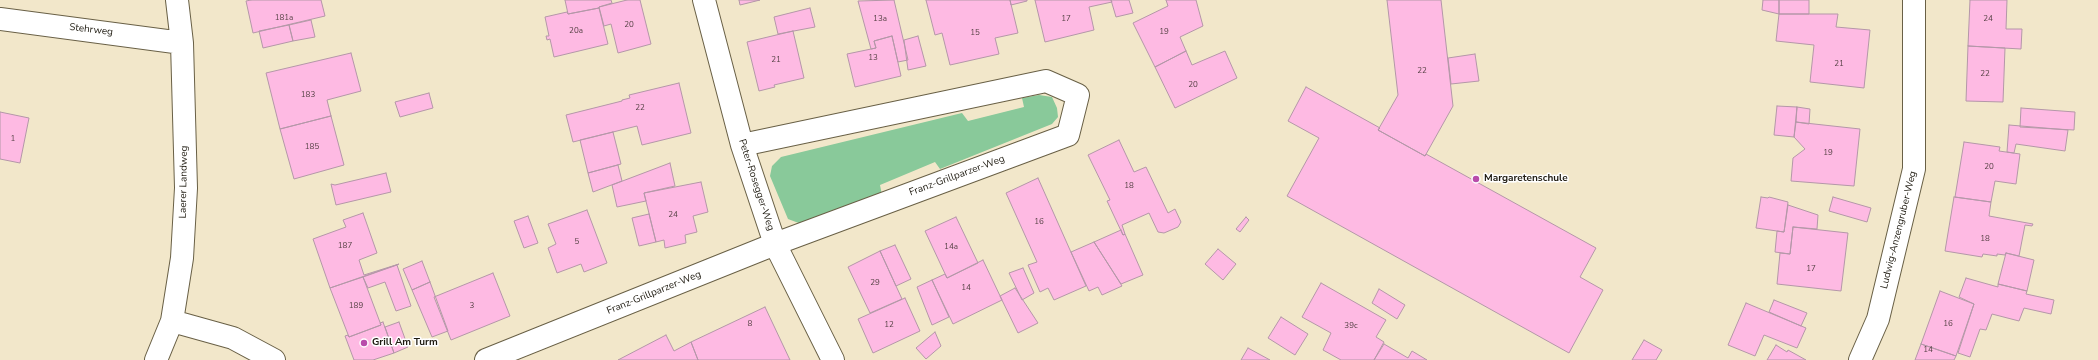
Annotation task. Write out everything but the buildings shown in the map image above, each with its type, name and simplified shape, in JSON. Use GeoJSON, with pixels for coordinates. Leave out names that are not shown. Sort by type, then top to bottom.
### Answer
{"type":"FeatureCollection","features":[{"type":"Feature","properties":{"kind":"street","name":"Laerer Landweg"},"geometry":{"type":"LineString","coordinates":[[156,360],[172,321],[182,258],[186,188],[182,43],[177,0]]}},
{"type":"Feature","properties":{"kind":"street","name":"Peter-Rosegger-Weg"},"geometry":{"type":"LineString","coordinates":[[704,0],[742,145],[775,244],[833,360]]}},
{"type":"Feature","properties":{"kind":"street","name":"Ludwig-Anzengruber-Weg"},"geometry":{"type":"LineString","coordinates":[[1860,360],[1878,318],[1914,169],[1914,0]]}},
{"type":"Feature","properties":{"kind":"street","name":"Stehrweg"},"geometry":{"type":"LineString","coordinates":[[0,19],[182,43]]}},
{"type":"Feature","properties":{"kind":"street","name":"Franz-Grillparzer-Weg"},"geometry":{"type":"LineString","coordinates":[[486,360],[775,244],[1068,135],[1078,94],[1046,81],[742,145]]}},
{"type":"Feature","properties":{"kind":"street"},"geometry":{"type":"LineString","coordinates":[[172,321],[233,338],[274,360]]}},
{"type":"Feature","properties":{"kind":"green space"},"geometry":{"type":"Polygon","coordinates":[[[1039,95],[1052,97],[1057,108],[1058,117],[1052,124],[940,169],[935,162],[880,185],[882,195],[804,225],[788,219],[770,176],[772,166],[781,157],[962,113],[968,121],[1024,107],[1022,98],[1039,95]]]}},
{"type":"Feature","properties":{"kind":"place","name":"Margaretenschule"},"geometry":{"type":"Point","coordinates":[1476,179]}},
{"type":"Feature","properties":{"kind":"place","name":"Grill Am Turm"},"geometry":{"type":"Point","coordinates":[364,343]}}]}
